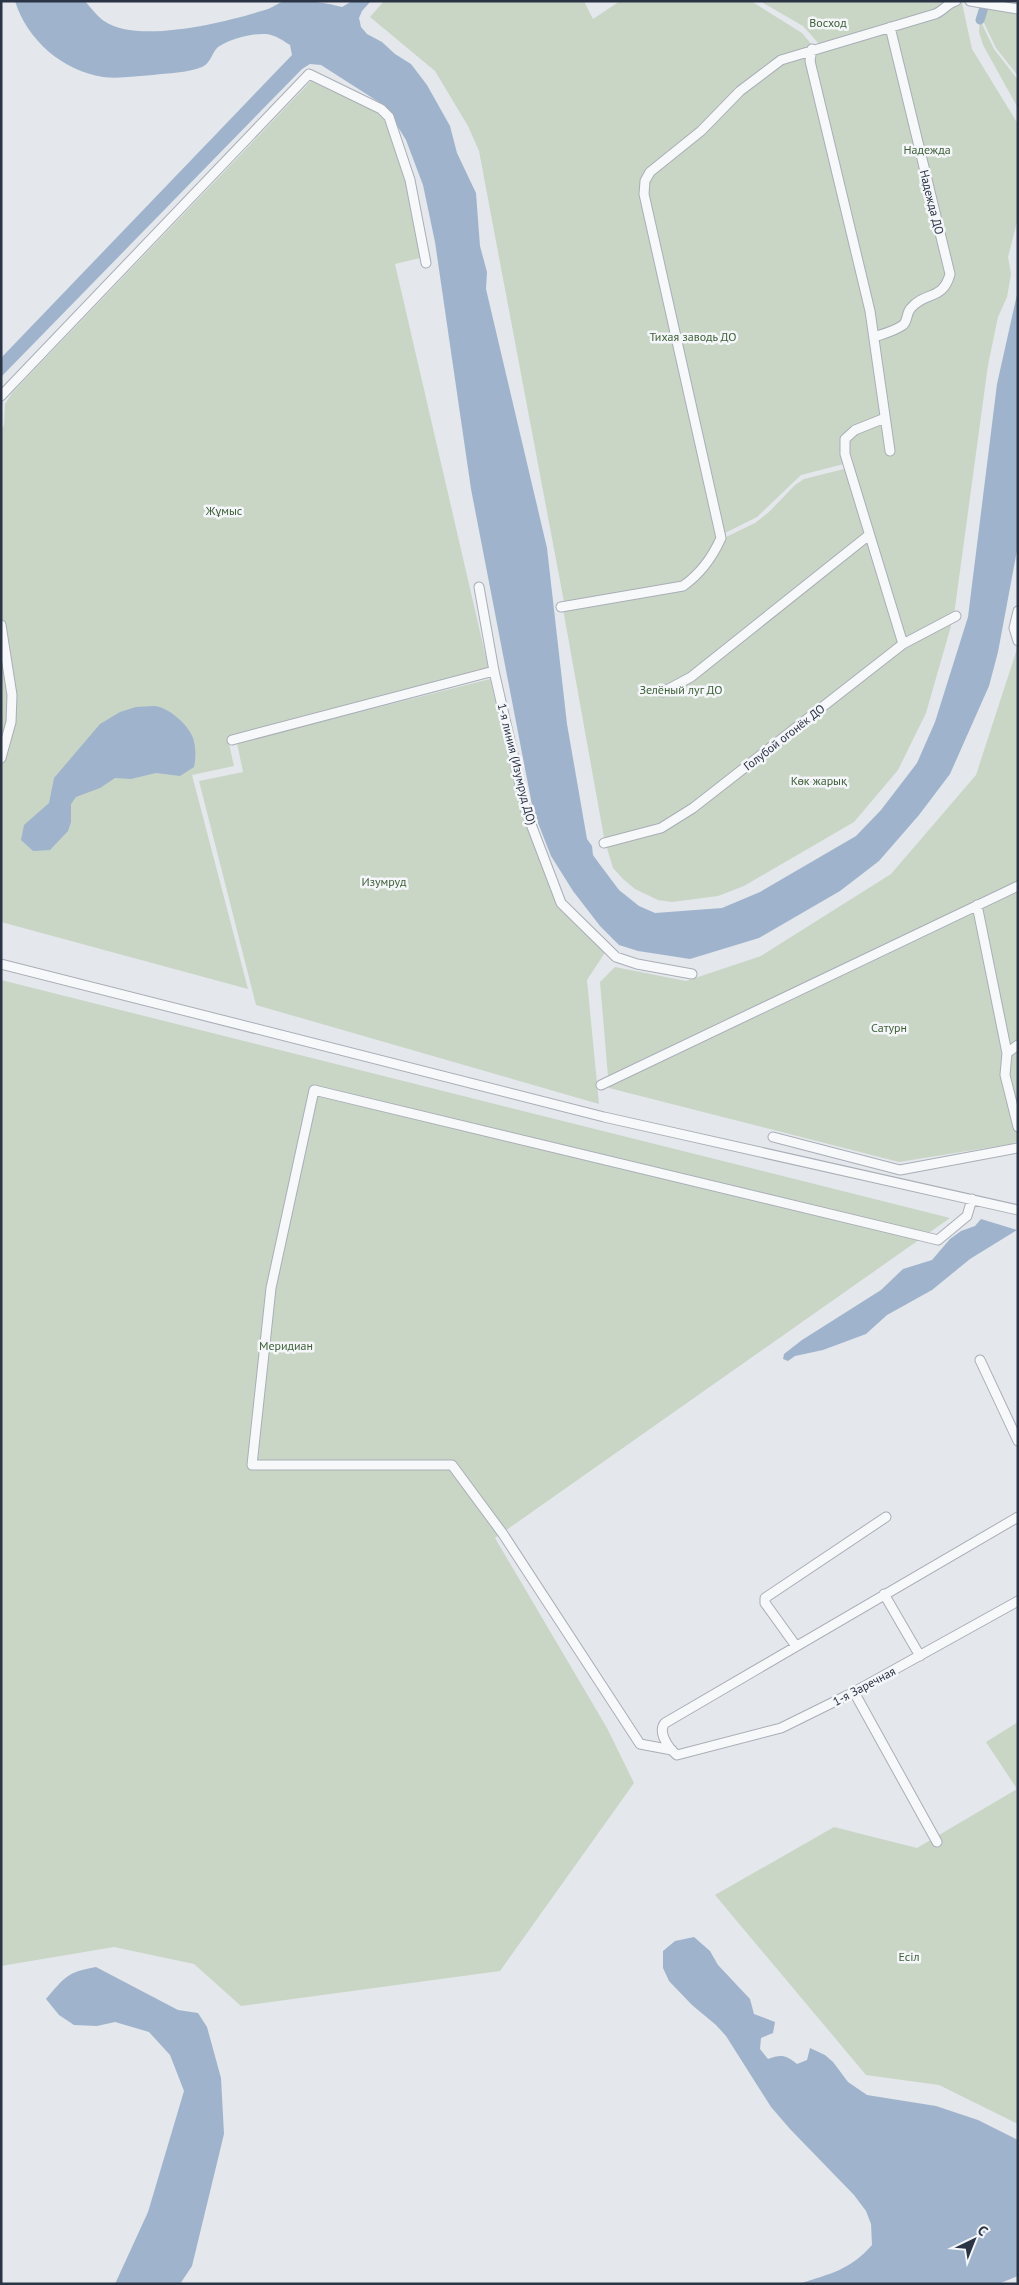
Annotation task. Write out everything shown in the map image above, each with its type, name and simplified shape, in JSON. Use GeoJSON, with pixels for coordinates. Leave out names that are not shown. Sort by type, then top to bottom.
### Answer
{"type":"FeatureCollection","features":[{"type":"Feature","properties":{"kind":"street"},"geometry":{"type":"LineString","coordinates":[[561,607],[683,586],[713,556],[721,538],[644,194],[645,181],[650,172],[701,131],[740,91],[781,60],[942,11],[952,2]]}},
{"type":"Feature","properties":{"kind":"street"},"geometry":{"type":"LineString","coordinates":[[974,2],[1018,9]]}},
{"type":"Feature","properties":{"kind":"street","name":"Надежда ДО"},"geometry":{"type":"LineString","coordinates":[[874,337],[902,326],[906,322],[910,309],[917,303],[942,291],[948,283],[950,274],[890,27]]}},
{"type":"Feature","properties":{"kind":"street"},"geometry":{"type":"LineString","coordinates":[[812,49],[810,61],[870,310],[890,451]]}},
{"type":"Feature","properties":{"kind":"street"},"geometry":{"type":"LineString","coordinates":[[1,396],[309,74],[381,109],[389,117],[410,180],[426,263]]}},
{"type":"Feature","properties":{"kind":"street"},"geometry":{"type":"LineString","coordinates":[[885,418],[855,430],[845,440],[845,454],[904,644]]}},
{"type":"Feature","properties":{"kind":"street"},"geometry":{"type":"LineString","coordinates":[[663,692],[691,677],[870,535]]}},
{"type":"Feature","properties":{"kind":"street","name":"1-я линия (Изумруд ДО)"},"geometry":{"type":"LineString","coordinates":[[479,587],[494,671],[526,811],[561,903],[616,956],[637,964],[692,974]]}},
{"type":"Feature","properties":{"kind":"street"},"geometry":{"type":"LineString","coordinates":[[1018,611],[1014,628],[1018,641]]}},
{"type":"Feature","properties":{"kind":"street","name":"Голубой огонёк ДО"},"geometry":{"type":"LineString","coordinates":[[604,843],[662,828],[693,808],[904,644],[956,616]]}},
{"type":"Feature","properties":{"kind":"street"},"geometry":{"type":"LineString","coordinates":[[1,625],[12,696],[11,722],[1,758]]}},
{"type":"Feature","properties":{"kind":"street"},"geometry":{"type":"LineString","coordinates":[[232,740],[494,671]]}},
{"type":"Feature","properties":{"kind":"street"},"geometry":{"type":"LineString","coordinates":[[601,1085],[1018,886]]}},
{"type":"Feature","properties":{"kind":"street"},"geometry":{"type":"LineString","coordinates":[[977,906],[1007,1053],[1005,1075],[1018,1127]]}},
{"type":"Feature","properties":{"kind":"street"},"geometry":{"type":"LineString","coordinates":[[1,964],[604,1117],[1018,1210]]}},
{"type":"Feature","properties":{"kind":"street"},"geometry":{"type":"LineString","coordinates":[[1007,1053],[1018,1045]]}},
{"type":"Feature","properties":{"kind":"street"},"geometry":{"type":"LineString","coordinates":[[672,1750],[640,1744],[503,1534],[452,1466],[252,1465],[272,1288],[314,1090],[938,1240],[967,1216],[972,1199]]}},
{"type":"Feature","properties":{"kind":"street"},"geometry":{"type":"LineString","coordinates":[[773,1137],[900,1170],[1018,1148]]}},
{"type":"Feature","properties":{"kind":"street"},"geometry":{"type":"LineString","coordinates":[[980,1360],[1018,1441]]}},
{"type":"Feature","properties":{"kind":"street"},"geometry":{"type":"LineString","coordinates":[[796,1646],[765,1603],[765,1598],[886,1517]]}},
{"type":"Feature","properties":{"kind":"street"},"geometry":{"type":"LineString","coordinates":[[672,1750],[662,1733],[665,1723],[1018,1517]]}},
{"type":"Feature","properties":{"kind":"street"},"geometry":{"type":"LineString","coordinates":[[884,1594],[920,1656]]}},
{"type":"Feature","properties":{"kind":"street","name":"1-я Заречная"},"geometry":{"type":"LineString","coordinates":[[672,1750],[678,1755],[777,1729],[854,1692],[1018,1601]]}},
{"type":"Feature","properties":{"kind":"street"},"geometry":{"type":"LineString","coordinates":[[854,1692],[937,1842]]}},
{"type":"Feature","properties":{"kind":"green space","name":"Тихая заводь ДО"},"geometry":{"type":"Polygon","coordinates":[[[384,1],[584,1],[593,19],[620,1],[751,1],[802,33],[813,46],[807,56],[868,317],[882,416],[843,437],[844,464],[801,475],[757,517],[723,534],[710,555],[682,582],[564,602],[479,151],[468,126],[435,71],[370,17],[384,1]]]}},
{"type":"Feature","properties":{"kind":"green space","name":"Восход"},"geometry":{"type":"Polygon","coordinates":[[[760,1],[953,1],[941,10],[820,45],[803,26],[760,1]]]}},
{"type":"Feature","properties":{"kind":"green space","name":"Надежда"},"geometry":{"type":"Polygon","coordinates":[[[962,3],[972,49],[1018,124],[1018,218],[1008,257],[1011,274],[1007,297],[998,317],[988,365],[954,615],[905,641],[847,455],[849,442],[857,434],[889,421],[875,314],[813,60],[816,52],[962,3]]]}},
{"type":"Feature","properties":{"kind":"green space"},"geometry":{"type":"Polygon","coordinates":[[[987,8],[1018,12],[1018,76],[996,48],[983,21],[987,8]]]}},
{"type":"Feature","properties":{"kind":"green space"},"geometry":{"type":"Polygon","coordinates":[[[980,20],[994,49],[1018,80],[1018,108],[983,45],[979,32],[980,20]]]}},
{"type":"Feature","properties":{"kind":"green space","name":"Жұмыс"},"geometry":{"type":"Polygon","coordinates":[[[311,81],[376,112],[385,120],[406,182],[420,258],[395,264],[490,675],[228,739],[234,766],[192,775],[248,989],[1,922],[1,430],[4,425],[5,404],[12,393],[311,81]]]}},
{"type":"Feature","properties":{"kind":"green space","name":"Зелёный луг ДО"},"geometry":{"type":"Polygon","coordinates":[[[848,468],[901,643],[690,808],[661,826],[605,843],[563,609],[683,588],[722,539],[755,523],[769,512],[795,485],[804,479],[848,468]]]}},
{"type":"Feature","properties":{"kind":"green space","name":"Көк жарық"},"geometry":{"type":"Polygon","coordinates":[[[953,619],[926,713],[898,770],[854,822],[744,886],[718,896],[672,902],[658,900],[635,889],[613,868],[606,845],[663,829],[905,646],[953,619]]]}},
{"type":"Feature","properties":{"kind":"green space","name":"Сатурн"},"geometry":{"type":"Polygon","coordinates":[[[1018,646],[1018,1141],[1011,1144],[899,1162],[609,1088],[600,982],[615,967],[686,981],[761,956],[891,874],[976,775],[1018,646]]]}},
{"type":"Feature","properties":{"kind":"green space","name":"Изумруд"},"geometry":{"type":"Polygon","coordinates":[[[490,679],[521,809],[559,905],[606,951],[587,980],[599,1104],[256,1005],[199,781],[243,772],[237,743],[490,679]]]}},
{"type":"Feature","properties":{"kind":"green space","name":"Меридиан"},"geometry":{"type":"Polygon","coordinates":[[[1,980],[950,1218],[495,1538],[607,1728],[634,1783],[500,1971],[241,2006],[194,1964],[114,1947],[1,1966],[1,980]]]}},
{"type":"Feature","properties":{"kind":"green space","name":"Есіл"},"geometry":{"type":"Polygon","coordinates":[[[1018,1722],[1018,2124],[939,2085],[866,2075],[715,1895],[834,1827],[917,1848],[1017,1789],[986,1742],[1018,1722]]]}},
{"type":"Feature","properties":{"kind":"water"},"geometry":{"type":"Polygon","coordinates":[[[15,1],[85,1],[104,21],[119,28],[139,31],[161,31],[231,19],[268,9],[285,1],[314,2],[342,7],[352,1],[371,1],[362,11],[359,18],[361,27],[367,34],[382,42],[395,54],[411,64],[427,85],[450,126],[457,153],[476,193],[480,246],[487,272],[486,289],[547,548],[567,724],[587,839],[592,846],[593,855],[619,890],[639,906],[655,913],[722,908],[760,892],[856,836],[881,810],[917,763],[935,722],[968,617],[997,384],[1018,290],[1018,545],[998,652],[989,686],[950,774],[919,815],[879,861],[840,891],[759,938],[690,959],[638,951],[619,945],[600,926],[573,891],[551,856],[533,810],[471,489],[435,242],[423,185],[406,140],[385,106],[321,65],[310,64],[302,69],[1,377],[1,358],[292,55],[290,45],[278,38],[266,34],[254,34],[235,39],[218,47],[205,65],[196,69],[184,72],[122,78],[103,77],[88,74],[74,68],[48,51],[28,28],[15,1]]]}},
{"type":"Feature","properties":{"kind":"water"},"geometry":{"type":"Polygon","coordinates":[[[154,706],[165,709],[187,727],[193,738],[195,749],[194,767],[180,776],[156,773],[131,779],[115,778],[100,788],[76,797],[71,804],[71,822],[68,831],[50,850],[33,851],[21,840],[24,825],[49,803],[54,778],[100,724],[120,712],[136,707],[154,706]]]}},
{"type":"Feature","properties":{"kind":"water"},"geometry":{"type":"Polygon","coordinates":[[[981,1219],[1017,1230],[970,1259],[932,1290],[887,1315],[866,1334],[823,1350],[795,1356],[788,1361],[783,1359],[784,1354],[802,1340],[881,1290],[903,1269],[932,1260],[950,1239],[961,1231],[975,1226],[981,1219]]]}},
{"type":"Feature","properties":{"kind":"water"},"geometry":{"type":"Polygon","coordinates":[[[694,1937],[710,1951],[718,1965],[750,1999],[754,2014],[775,2022],[773,2033],[761,2038],[760,2049],[768,2059],[783,2056],[797,2064],[807,2060],[810,2048],[825,2055],[833,2062],[848,2082],[867,2095],[936,2106],[978,2120],[1018,2140],[1018,2276],[998,2284],[799,2284],[839,2270],[864,2254],[872,2245],[871,2224],[866,2211],[854,2195],[771,2107],[726,2036],[669,1981],[663,1968],[663,1951],[675,1941],[694,1937]]]}},
{"type":"Feature","properties":{"kind":"water"},"geometry":{"type":"Polygon","coordinates":[[[96,1967],[178,2010],[198,2013],[207,2027],[221,2078],[224,2134],[192,2266],[180,2284],[115,2284],[148,2212],[184,2091],[170,2055],[149,2032],[115,2022],[97,2026],[74,2025],[59,2015],[46,1999],[67,1977],[79,1971],[96,1967]]]}},
{"type":"Feature","properties":{"kind":"waterway"},"geometry":{"type":"LineString","coordinates":[[980,20],[986,1]]}}]}
